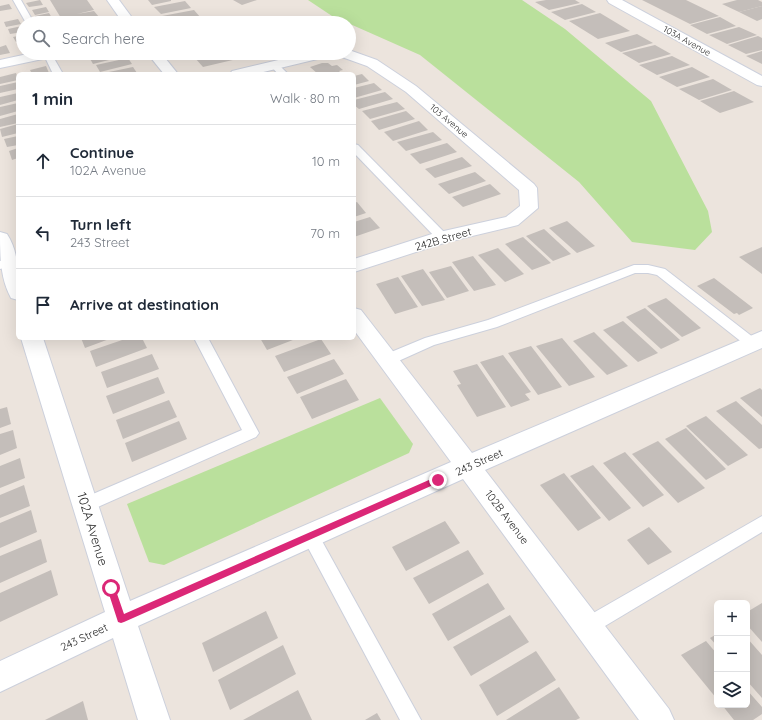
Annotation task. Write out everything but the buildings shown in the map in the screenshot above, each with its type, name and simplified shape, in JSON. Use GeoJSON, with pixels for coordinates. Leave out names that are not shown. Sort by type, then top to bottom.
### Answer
{"type":"FeatureCollection","features":[{"type":"Feature","properties":{"kind":"street"},"geometry":{"type":"LineString","coordinates":[[113,0],[125,16]]}},
{"type":"Feature","properties":{"kind":"street","name":"103A Avenue"},"geometry":{"type":"LineString","coordinates":[[613,0],[762,82]]}},
{"type":"Feature","properties":{"kind":"street","name":"103 Avenue"},"geometry":{"type":"LineString","coordinates":[[356,57],[372,63],[416,93],[528,188],[529,208]]}},
{"type":"Feature","properties":{"kind":"street"},"geometry":{"type":"LineString","coordinates":[[0,64],[18,60]]}},
{"type":"Feature","properties":{"kind":"street"},"geometry":{"type":"LineString","coordinates":[[160,60],[169,72]]}},
{"type":"Feature","properties":{"kind":"street"},"geometry":{"type":"LineString","coordinates":[[258,72],[278,70],[306,60]]}},
{"type":"Feature","properties":{"kind":"street","name":"242B Street"},"geometry":{"type":"LineString","coordinates":[[356,265],[442,237],[512,221],[529,208]]}},
{"type":"Feature","properties":{"kind":"street"},"geometry":{"type":"LineString","coordinates":[[0,238],[16,286]]}},
{"type":"Feature","properties":{"kind":"street","name":"102B Avenue"},"geometry":{"type":"LineString","coordinates":[[356,318],[389,359],[658,720]]}},
{"type":"Feature","properties":{"kind":"street","name":"102A Avenue"},"geometry":{"type":"LineString","coordinates":[[33,340],[154,720]]}},
{"type":"Feature","properties":{"kind":"street","name":"243 Street"},"geometry":{"type":"LineString","coordinates":[[0,677],[121,619],[311,537],[468,466],[757,342]]}},
{"type":"Feature","properties":{"kind":"lane"},"geometry":{"type":"LineString","coordinates":[[17,0],[26,16]]}},
{"type":"Feature","properties":{"kind":"lane"},"geometry":{"type":"LineString","coordinates":[[52,60],[57,72]]}},
{"type":"Feature","properties":{"kind":"lane"},"geometry":{"type":"LineString","coordinates":[[356,149],[442,237]]}},
{"type":"Feature","properties":{"kind":"lane"},"geometry":{"type":"LineString","coordinates":[[389,359],[430,341],[492,324],[634,269],[648,269],[661,272],[757,342]]}},
{"type":"Feature","properties":{"kind":"lane"},"geometry":{"type":"LineString","coordinates":[[85,505],[251,433],[202,340]]}},
{"type":"Feature","properties":{"kind":"lane"},"geometry":{"type":"LineString","coordinates":[[588,626],[762,523]]}},
{"type":"Feature","properties":{"kind":"lane"},"geometry":{"type":"LineString","coordinates":[[311,537],[411,720]]}},
{"type":"Feature","properties":{"kind":"green space"},"geometry":{"type":"Polygon","coordinates":[[[308,0],[522,0],[565,29],[651,101],[708,211],[712,232],[695,250],[632,242],[579,182],[420,55],[356,27],[356,16],[332,16],[308,0]]]}},
{"type":"Feature","properties":{"kind":"green space"},"geometry":{"type":"Polygon","coordinates":[[[380,398],[413,444],[409,453],[164,565],[149,562],[127,504],[380,398]]]}},
{"type":"Feature","properties":{"kind":"route"},"geometry":{"type":"LineString","coordinates":[[111,588],[121,619],[311,537],[438,480]]}}]}
